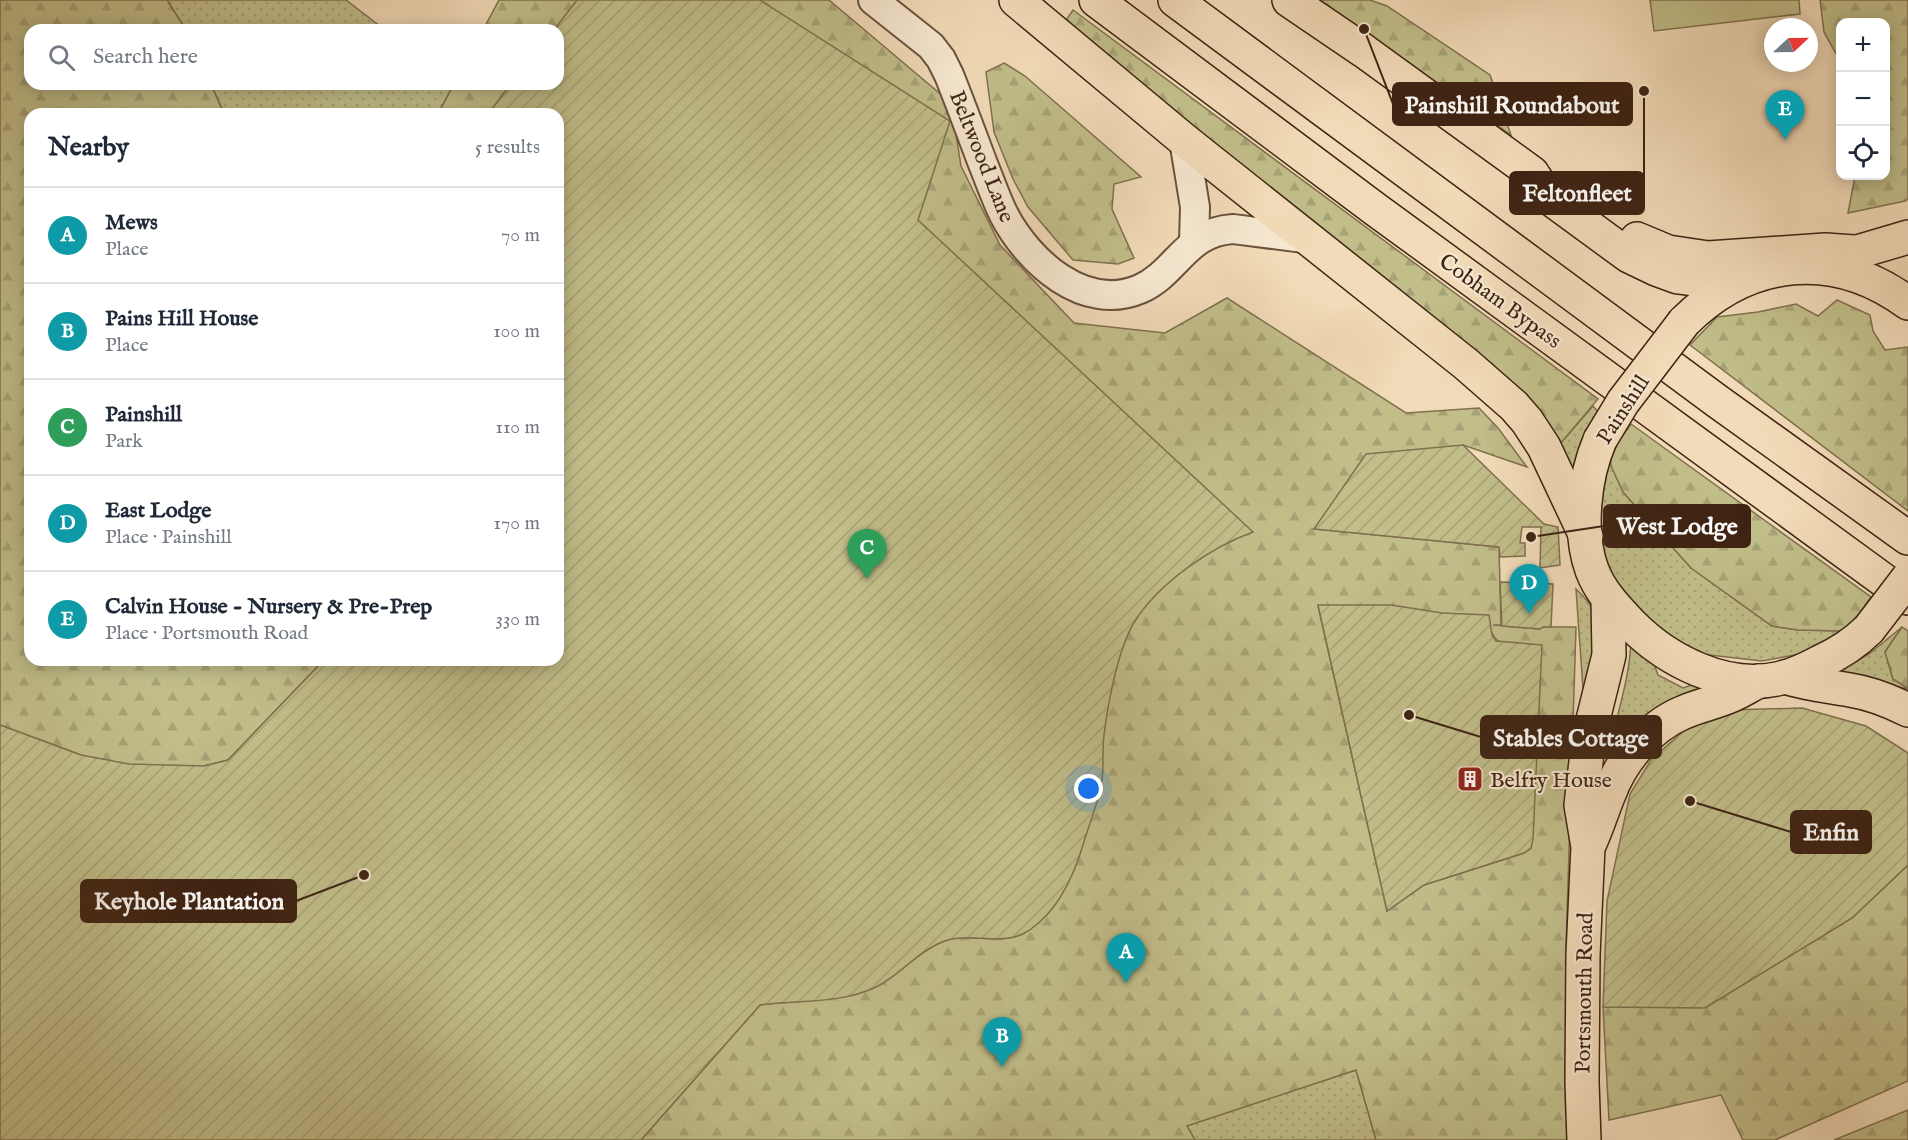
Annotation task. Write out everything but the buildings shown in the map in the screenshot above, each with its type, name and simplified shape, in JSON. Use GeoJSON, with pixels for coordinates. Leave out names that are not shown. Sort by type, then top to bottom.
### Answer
{"type":"FeatureCollection","features":[{"type":"Feature","properties":{"kind":"main road"},"geometry":{"type":"LineString","coordinates":[[1016,0],[1184,140],[1311,239],[1466,364],[1514,406],[1544,447],[1586,536]]}},
{"type":"Feature","properties":{"kind":"main road","name":"Cobham Bypass"},"geometry":{"type":"LineString","coordinates":[[1096,0],[1375,208],[1908,598]]}},
{"type":"Feature","properties":{"kind":"main road"},"geometry":{"type":"LineString","coordinates":[[1175,0],[1717,401],[1908,538]]}},
{"type":"Feature","properties":{"kind":"main road"},"geometry":{"type":"LineString","coordinates":[[1289,0],[1364,51],[1532,173],[1578,196],[1639,240],[1668,252],[1708,258],[1824,250],[1854,252]]}},
{"type":"Feature","properties":{"kind":"main road"},"geometry":{"type":"LineString","coordinates":[[1532,173],[1547,196],[1629,256],[1656,269],[1678,277],[1694,279],[1759,274]]}},
{"type":"Feature","properties":{"kind":"main road"},"geometry":{"type":"LineString","coordinates":[[1811,266],[1908,237]]}},
{"type":"Feature","properties":{"kind":"main road","name":"Painshill"},"geometry":{"type":"LineString","coordinates":[[1908,303],[1894,293],[1865,279],[1824,267],[1811,266],[1759,274],[1708,299],[1684,322],[1623,402],[1600,440],[1593,456],[1585,510],[1591,569],[1608,598],[1648,640],[1676,660],[1719,675],[1800,682],[1852,690],[1908,710]]}},
{"type":"Feature","properties":{"kind":"main road"},"geometry":{"type":"LineString","coordinates":[[1772,679],[1833,655],[1860,639],[1908,578]]}},
{"type":"Feature","properties":{"kind":"main road","name":"Portsmouth Road"},"geometry":{"type":"LineString","coordinates":[[1584,1140],[1583,967],[1588,847],[1581,805],[1589,736],[1609,655],[1608,598]]}},
{"type":"Feature","properties":{"kind":"main road","name":"Portsmouth Road"},"geometry":{"type":"LineString","coordinates":[[1588,847],[1616,778],[1624,764],[1644,741],[1662,725],[1682,713],[1772,679]]}},
{"type":"Feature","properties":{"kind":"street","name":"Beltwood Lane"},"geometry":{"type":"LineString","coordinates":[[873,0],[931,46],[941,58],[1004,215],[1019,239],[1043,265],[1068,285],[1098,294],[1133,292],[1161,275],[1194,242],[1215,231],[1233,229],[1311,239]]}},
{"type":"Feature","properties":{"kind":"street"},"geometry":{"type":"LineString","coordinates":[[1184,140],[1196,207],[1194,242]]}},
{"type":"Feature","properties":{"kind":"green space"},"geometry":{"type":"Polygon","coordinates":[[[0,0],[167,0],[182,24],[24,24],[24,90],[214,90],[221,108],[24,108],[24,666],[318,666],[228,760],[204,766],[183,789],[0,725],[0,0]]]}},
{"type":"Feature","properties":{"kind":"green space"},"geometry":{"type":"Polygon","coordinates":[[[167,0],[346,0],[377,24],[182,24],[167,0]]]}},
{"type":"Feature","properties":{"kind":"green space"},"geometry":{"type":"Polygon","coordinates":[[[499,0],[691,0],[564,29],[564,24],[486,24],[499,0]]]}},
{"type":"Feature","properties":{"kind":"green space"},"geometry":{"type":"Polygon","coordinates":[[[577,0],[760,0],[950,121],[918,220],[1253,532],[1220,547],[1172,580],[1145,607],[1129,632],[1111,692],[1104,735],[1101,788],[1096,805],[1070,880],[1057,902],[1041,921],[1021,935],[1011,938],[948,940],[928,949],[885,982],[862,992],[834,999],[760,1005],[641,1140],[0,1140],[0,725],[81,755],[129,764],[204,766],[228,760],[318,666],[564,666],[564,108],[493,108],[506,90],[564,90],[564,24],[559,24],[577,0]]]}},
{"type":"Feature","properties":{"kind":"green space"},"geometry":{"type":"Polygon","coordinates":[[[756,0],[829,0],[951,103],[961,166],[1000,245],[1074,323],[1165,333],[1227,298],[1406,413],[1479,408],[1498,428],[1527,467],[1463,445],[1314,529],[1499,547],[1501,625],[1493,625],[1540,629],[1543,627],[1576,627],[1566,947],[1573,1140],[1376,1140],[1356,1070],[1187,1126],[1195,1140],[641,1140],[760,1005],[836,998],[865,991],[885,981],[925,951],[946,940],[1021,935],[1036,924],[1056,903],[935,276],[756,0]],[[1318,606],[1387,911],[1424,885],[1524,853],[1531,848],[1503,643],[1493,636],[1489,616],[1318,606]]]}},
{"type":"Feature","properties":{"kind":"green space"},"geometry":{"type":"Polygon","coordinates":[[[1320,0],[1370,0],[1387,6],[1490,75],[1511,135],[1320,0]]]}},
{"type":"Feature","properties":{"kind":"green space"},"geometry":{"type":"Polygon","coordinates":[[[1650,0],[1799,0],[1800,14],[1654,31],[1650,0]]]}},
{"type":"Feature","properties":{"kind":"green space"},"geometry":{"type":"Polygon","coordinates":[[[1820,0],[1908,0],[1908,199],[1905,201],[1848,213],[1854,180],[1890,180],[1890,18],[1836,18],[1836,54],[1824,32],[1820,0]]]}},
{"type":"Feature","properties":{"kind":"green space"},"geometry":{"type":"Polygon","coordinates":[[[1073,10],[1598,399],[1560,444],[1064,23],[1073,10]]]}},
{"type":"Feature","properties":{"kind":"green space"},"geometry":{"type":"Polygon","coordinates":[[[1004,63],[1025,76],[1141,177],[1114,184],[1112,209],[1134,258],[1118,264],[1073,260],[1028,207],[1013,179],[994,132],[986,72],[1004,63]]]}},
{"type":"Feature","properties":{"kind":"green space"},"geometry":{"type":"Polygon","coordinates":[[[214,90],[451,90],[441,108],[221,108],[214,90]]]}},
{"type":"Feature","properties":{"kind":"green space"},"geometry":{"type":"Polygon","coordinates":[[[451,90],[545,90],[525,108],[441,108],[451,90]]]}},
{"type":"Feature","properties":{"kind":"green space"},"geometry":{"type":"Polygon","coordinates":[[[1837,300],[1870,315],[1873,331],[1885,350],[1908,347],[1908,511],[1690,345],[1717,317],[1796,304],[1818,316],[1837,300]]]}},
{"type":"Feature","properties":{"kind":"green space"},"geometry":{"type":"Polygon","coordinates":[[[1593,406],[1598,412],[1573,486],[1560,444],[1593,406]]]}},
{"type":"Feature","properties":{"kind":"green space"},"geometry":{"type":"Polygon","coordinates":[[[1631,424],[1871,597],[1856,618],[1843,631],[1798,630],[1772,626],[1691,568],[1623,492],[1611,466],[1610,452],[1631,424]]]}},
{"type":"Feature","properties":{"kind":"green space"},"geometry":{"type":"Polygon","coordinates":[[[1463,445],[1544,524],[1558,527],[1560,565],[1540,568],[1541,527],[1522,527],[1520,543],[1525,543],[1525,556],[1500,557],[1499,547],[1314,529],[1366,454],[1463,445]]]}},
{"type":"Feature","properties":{"kind":"green space"},"geometry":{"type":"Polygon","coordinates":[[[1610,452],[1623,492],[1691,568],[1772,626],[1798,630],[1843,631],[1817,651],[1762,661],[1692,653],[1641,616],[1605,565],[1596,517],[1610,452]]]}},
{"type":"Feature","properties":{"kind":"green space"},"geometry":{"type":"Polygon","coordinates":[[[1500,582],[1553,584],[1551,627],[1540,629],[1502,626],[1500,582]]]}},
{"type":"Feature","properties":{"kind":"green space"},"geometry":{"type":"Polygon","coordinates":[[[1576,589],[1591,607],[1597,631],[1595,655],[1584,703],[1576,589]]]}},
{"type":"Feature","properties":{"kind":"green space"},"geometry":{"type":"Polygon","coordinates":[[[1318,605],[1391,605],[1442,613],[1489,615],[1492,635],[1496,641],[1542,645],[1531,848],[1524,853],[1424,885],[1387,911],[1318,605]]]}},
{"type":"Feature","properties":{"kind":"green space"},"geometry":{"type":"Polygon","coordinates":[[[1902,627],[1885,652],[1893,679],[1908,689],[1869,681],[1830,677],[1869,654],[1902,627]]]}},
{"type":"Feature","properties":{"kind":"green space"},"geometry":{"type":"Polygon","coordinates":[[[1902,627],[1908,631],[1908,688],[1893,679],[1885,652],[1902,627]]]}},
{"type":"Feature","properties":{"kind":"green space"},"geometry":{"type":"Polygon","coordinates":[[[1631,636],[1650,653],[1658,675],[1683,688],[1700,682],[1720,688],[1606,776],[1628,672],[1631,636]]]}},
{"type":"Feature","properties":{"kind":"green space"},"geometry":{"type":"Polygon","coordinates":[[[1802,708],[1866,726],[1908,753],[1908,865],[1852,918],[1705,1008],[1603,1007],[1607,901],[1630,794],[1651,760],[1691,724],[1729,710],[1802,708]]]}},
{"type":"Feature","properties":{"kind":"green space"},"geometry":{"type":"Polygon","coordinates":[[[1908,865],[1908,1081],[1775,1140],[1743,1140],[1721,1095],[1609,1120],[1603,1007],[1705,1007],[1852,918],[1908,865]]]}},
{"type":"Feature","properties":{"kind":"green space"},"geometry":{"type":"Polygon","coordinates":[[[1356,1070],[1376,1140],[1195,1140],[1186,1126],[1356,1070]]]}},
{"type":"Feature","properties":{"kind":"green space"},"geometry":{"type":"Polygon","coordinates":[[[1908,1110],[1908,1140],[1834,1140],[1908,1110]]]}},
{"type":"Feature","properties":{"kind":"place","name":"Painshill Roundabout"},"geometry":{"type":"Point","coordinates":[1364,29]}},
{"type":"Feature","properties":{"kind":"place","name":"Feltonfleet"},"geometry":{"type":"Point","coordinates":[1644,91]}},
{"type":"Feature","properties":{"kind":"place","name":"Calvin House - Nursery & Pre-Prep"},"geometry":{"type":"Point","coordinates":[1785,140]}},
{"type":"Feature","properties":{"kind":"place","name":"West Lodge"},"geometry":{"type":"Point","coordinates":[1531,537]}},
{"type":"Feature","properties":{"kind":"place","name":"Painshill"},"geometry":{"type":"Point","coordinates":[867,579]}},
{"type":"Feature","properties":{"kind":"place","name":"East Lodge"},"geometry":{"type":"Point","coordinates":[1529,614]}},
{"type":"Feature","properties":{"kind":"place","name":"Stables Cottage"},"geometry":{"type":"Point","coordinates":[1409,715]}},
{"type":"Feature","properties":{"kind":"place","name":"Belfry House"},"geometry":{"type":"Point","coordinates":[1470,779]}},
{"type":"Feature","properties":{"kind":"place","name":"Enfin"},"geometry":{"type":"Point","coordinates":[1690,801]}},
{"type":"Feature","properties":{"kind":"place","name":"Keyhole Plantation"},"geometry":{"type":"Point","coordinates":[364,875]}},
{"type":"Feature","properties":{"kind":"place","name":"Mews"},"geometry":{"type":"Point","coordinates":[1126,983]}},
{"type":"Feature","properties":{"kind":"place","name":"Pains Hill House"},"geometry":{"type":"Point","coordinates":[1002,1067]}}]}
